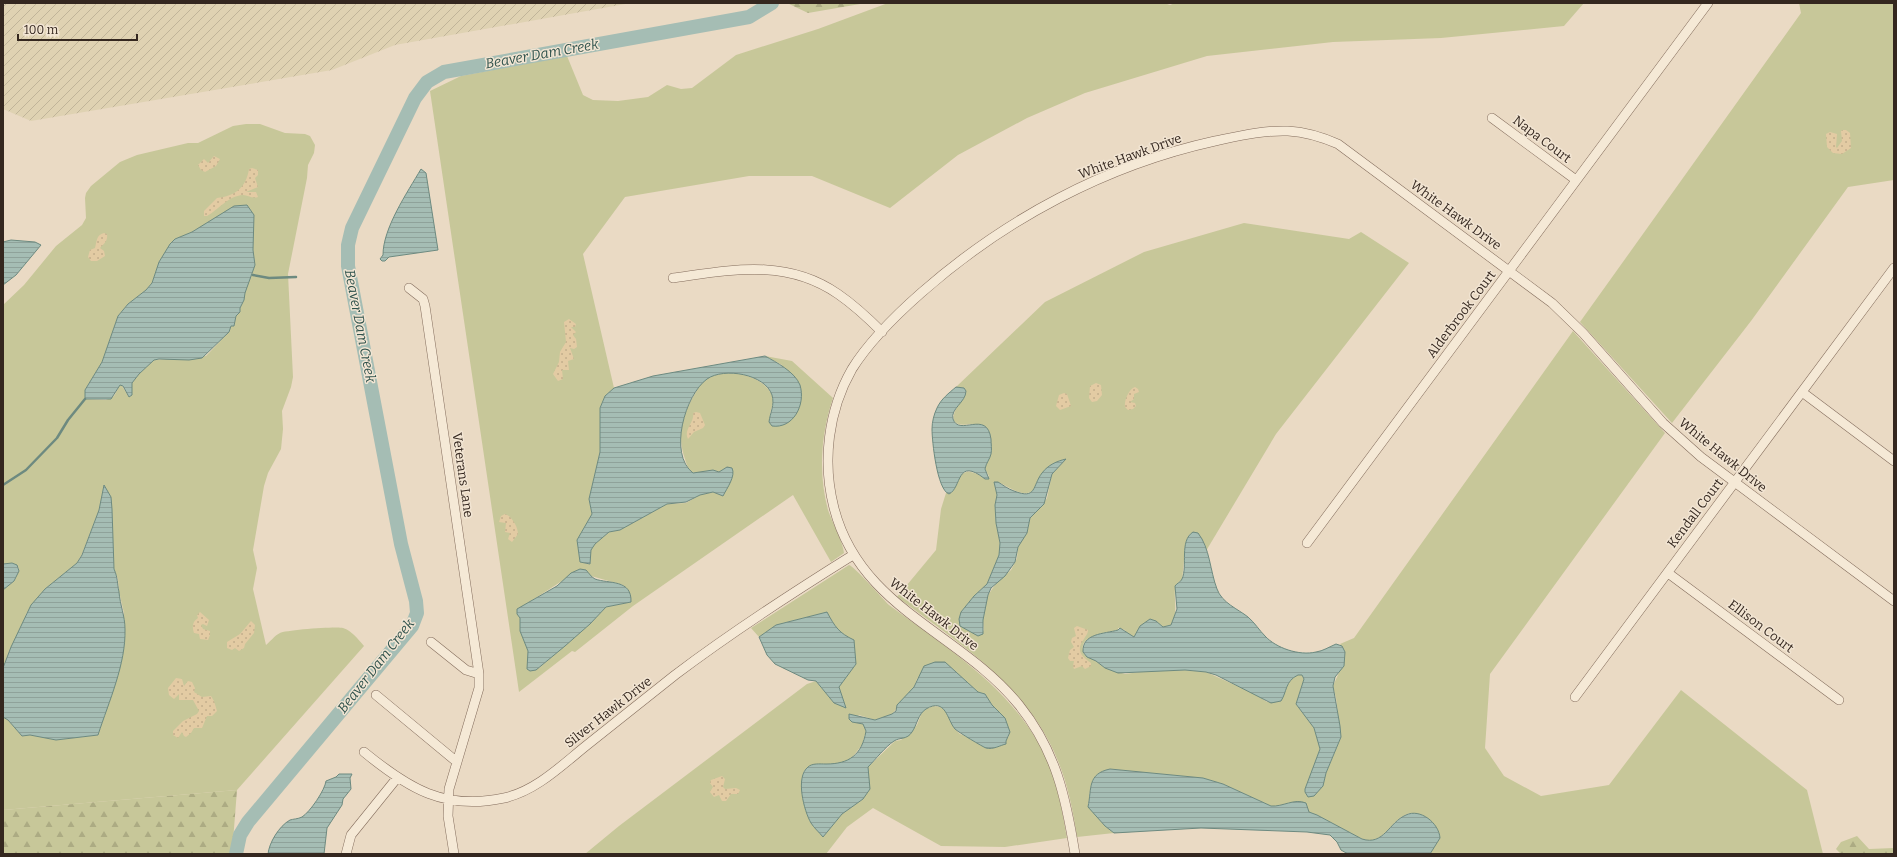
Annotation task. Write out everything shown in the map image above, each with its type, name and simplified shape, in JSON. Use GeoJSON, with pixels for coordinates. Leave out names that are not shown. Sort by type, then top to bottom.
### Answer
{"type":"FeatureCollection","features":[{"type":"Feature","properties":{"kind":"street","name":"Alderbrook Court"},"geometry":{"type":"LineString","coordinates":[[1307,543],[1708,3]]}},
{"type":"Feature","properties":{"kind":"street","name":"Napa Court"},"geometry":{"type":"LineString","coordinates":[[1492,118],[1576,180]]}},
{"type":"Feature","properties":{"kind":"street","name":"White Hawk Drive"},"geometry":{"type":"LineString","coordinates":[[1074,854],[1066,802],[1055,766],[1040,735],[1023,711],[1002,686],[986,671],[890,598],[870,578],[853,555],[838,523],[830,494],[827,460],[828,440],[832,421],[844,385],[860,358],[908,305],[962,259],[1022,218],[1067,194],[1115,172],[1183,149],[1263,132],[1298,132],[1338,144],[1509,270],[1562,313],[1663,423],[1701,457],[1894,601]]}},
{"type":"Feature","properties":{"kind":"street"},"geometry":{"type":"LineString","coordinates":[[673,278],[744,268],[762,268],[796,274],[824,285],[837,293],[854,305],[882,332]]}},
{"type":"Feature","properties":{"kind":"street","name":"Kendall Court"},"geometry":{"type":"LineString","coordinates":[[1575,697],[1894,268]]}},
{"type":"Feature","properties":{"kind":"street","name":"Veterans Lane"},"geometry":{"type":"LineString","coordinates":[[409,288],[423,299],[425,306],[479,674],[479,688],[450,783],[448,816],[454,854]]}},
{"type":"Feature","properties":{"kind":"street"},"geometry":{"type":"LineString","coordinates":[[1802,392],[1894,461]]}},
{"type":"Feature","properties":{"kind":"street","name":"Silver Hawk Drive"},"geometry":{"type":"LineString","coordinates":[[364,752],[397,778],[427,793],[448,800],[475,802],[499,799],[517,794],[535,785],[551,774],[708,651],[766,611],[853,555]]}},
{"type":"Feature","properties":{"kind":"street","name":"Ellison Court"},"geometry":{"type":"LineString","coordinates":[[1668,572],[1839,700]]}},
{"type":"Feature","properties":{"kind":"street"},"geometry":{"type":"LineString","coordinates":[[431,642],[466,670],[479,674]]}},
{"type":"Feature","properties":{"kind":"street"},"geometry":{"type":"LineString","coordinates":[[376,695],[457,762]]}},
{"type":"Feature","properties":{"kind":"street"},"geometry":{"type":"LineString","coordinates":[[346,854],[351,835],[397,778]]}},
{"type":"Feature","properties":{"kind":"shaded area"},"geometry":{"type":"Polygon","coordinates":[[[3,3],[631,3],[395,45],[332,70],[31,121],[3,109],[3,3]]]}},
{"type":"Feature","properties":{"kind":"shaded area"},"geometry":{"type":"Polygon","coordinates":[[[421,169],[426,173],[438,250],[389,257],[385,261],[382,261],[380,259],[383,255],[384,245],[391,222],[421,169]]]}},
{"type":"Feature","properties":{"kind":"shaded area"},"geometry":{"type":"Polygon","coordinates":[[[247,205],[254,215],[253,250],[255,265],[240,308],[240,312],[236,316],[234,326],[231,326],[229,332],[202,358],[189,360],[154,360],[132,383],[132,395],[129,397],[123,386],[120,385],[111,399],[85,399],[85,390],[102,362],[118,316],[128,304],[146,290],[152,283],[159,262],[170,244],[175,239],[192,232],[234,206],[247,205]]]}},
{"type":"Feature","properties":{"kind":"shaded area"},"geometry":{"type":"Polygon","coordinates":[[[11,240],[35,242],[41,245],[16,275],[3,285],[3,242],[11,240]]]}},
{"type":"Feature","properties":{"kind":"shaded area"},"geometry":{"type":"Polygon","coordinates":[[[765,356],[780,364],[798,380],[800,385],[801,400],[799,408],[792,420],[786,424],[772,426],[769,422],[773,406],[772,395],[768,388],[753,378],[733,373],[723,373],[714,375],[707,379],[699,387],[686,411],[682,425],[682,453],[686,464],[693,473],[713,470],[719,472],[727,467],[732,468],[733,475],[723,496],[713,492],[700,495],[686,502],[667,504],[620,530],[609,532],[595,544],[591,550],[590,564],[580,562],[577,540],[592,514],[589,499],[600,452],[600,408],[605,396],[614,388],[653,376],[765,356]]]}},
{"type":"Feature","properties":{"kind":"shaded area"},"geometry":{"type":"Polygon","coordinates":[[[956,387],[964,388],[966,391],[964,399],[954,412],[953,419],[956,424],[961,426],[979,424],[984,426],[988,430],[991,439],[991,450],[985,469],[989,479],[985,479],[976,473],[969,471],[964,472],[953,491],[949,494],[945,491],[938,475],[934,454],[932,426],[934,415],[939,405],[945,396],[956,387]]]}},
{"type":"Feature","properties":{"kind":"shaded area"},"geometry":{"type":"Polygon","coordinates":[[[1066,459],[1052,474],[1044,504],[1030,518],[1027,533],[1018,547],[1015,562],[1005,576],[991,588],[988,595],[983,620],[983,634],[978,636],[960,626],[959,619],[961,612],[974,596],[987,584],[999,555],[1000,543],[996,523],[995,505],[997,495],[994,482],[998,482],[1010,489],[1027,494],[1033,490],[1044,470],[1059,461],[1066,459]]]}},
{"type":"Feature","properties":{"kind":"shaded area"},"geometry":{"type":"Polygon","coordinates":[[[104,485],[111,497],[114,569],[117,578],[125,629],[123,656],[112,696],[98,735],[56,740],[30,735],[22,736],[8,720],[3,717],[3,668],[11,647],[31,605],[45,589],[77,563],[82,555],[99,510],[104,485]]]}},
{"type":"Feature","properties":{"kind":"shaded area"},"geometry":{"type":"Polygon","coordinates":[[[1193,532],[1198,533],[1205,546],[1219,594],[1226,602],[1250,619],[1263,634],[1275,644],[1295,652],[1309,653],[1324,650],[1336,644],[1342,646],[1345,652],[1344,666],[1335,677],[1333,686],[1341,737],[1326,773],[1323,786],[1314,796],[1308,797],[1305,789],[1320,749],[1314,728],[1296,704],[1304,679],[1302,675],[1294,677],[1288,683],[1281,701],[1271,703],[1216,675],[1206,672],[1185,670],[1118,673],[1105,668],[1096,661],[1087,657],[1083,652],[1086,641],[1095,635],[1118,630],[1120,628],[1134,637],[1140,626],[1150,619],[1156,621],[1163,627],[1171,625],[1177,609],[1175,586],[1181,581],[1184,574],[1186,541],[1193,532]]]}},
{"type":"Feature","properties":{"kind":"shaded area"},"geometry":{"type":"Polygon","coordinates":[[[12,563],[17,565],[19,571],[14,581],[3,590],[3,564],[12,563]]]}},
{"type":"Feature","properties":{"kind":"shaded area"},"geometry":{"type":"Polygon","coordinates":[[[580,569],[586,570],[595,579],[624,586],[628,589],[631,602],[606,607],[590,624],[565,646],[536,670],[530,671],[527,669],[528,651],[520,631],[520,618],[517,614],[517,609],[557,586],[571,573],[580,569]]]}},
{"type":"Feature","properties":{"kind":"shaded area"},"geometry":{"type":"Polygon","coordinates":[[[827,612],[832,622],[838,629],[854,640],[856,664],[839,687],[846,708],[834,703],[816,681],[808,680],[775,664],[767,655],[759,637],[776,625],[827,612]]]}},
{"type":"Feature","properties":{"kind":"shaded area"},"geometry":{"type":"Polygon","coordinates":[[[935,662],[945,662],[978,692],[985,694],[992,705],[1005,718],[1010,732],[1006,744],[994,748],[986,748],[955,729],[942,708],[933,706],[926,709],[921,714],[910,735],[896,740],[868,767],[870,789],[863,799],[842,814],[823,837],[808,818],[801,786],[804,772],[812,765],[834,764],[848,760],[858,752],[866,731],[863,724],[852,722],[849,719],[849,714],[875,720],[892,714],[896,711],[897,705],[914,687],[924,666],[935,662]]]}},
{"type":"Feature","properties":{"kind":"shaded area"},"geometry":{"type":"Polygon","coordinates":[[[1110,769],[1203,778],[1223,784],[1271,806],[1293,802],[1306,803],[1309,812],[1362,839],[1376,839],[1386,832],[1400,818],[1411,813],[1423,815],[1436,827],[1440,838],[1430,854],[1348,854],[1341,850],[1337,842],[1330,835],[1307,832],[1201,828],[1114,833],[1105,826],[1088,807],[1094,778],[1097,774],[1110,769]]]}},
{"type":"Feature","properties":{"kind":"shaded area"},"geometry":{"type":"Polygon","coordinates":[[[339,774],[352,774],[350,778],[351,789],[343,799],[342,805],[327,828],[324,854],[268,854],[272,840],[278,830],[290,820],[302,817],[313,806],[326,781],[336,777],[339,774]]]}},
{"type":"Feature","properties":{"kind":"green space"},"geometry":{"type":"Polygon","coordinates":[[[787,3],[866,3],[808,13],[787,3]]]}},
{"type":"Feature","properties":{"kind":"green space"},"geometry":{"type":"Polygon","coordinates":[[[888,3],[1164,3],[1170,5],[1175,3],[1584,3],[1564,26],[1441,38],[1333,42],[1207,56],[1085,93],[1027,118],[958,155],[890,208],[812,176],[749,176],[625,197],[583,254],[614,388],[605,396],[600,408],[600,452],[589,499],[592,514],[577,541],[580,562],[590,564],[590,550],[609,532],[620,530],[667,504],[686,503],[700,495],[713,492],[723,496],[727,467],[719,472],[695,473],[692,472],[687,466],[681,441],[684,416],[691,400],[704,381],[712,376],[725,373],[735,373],[756,379],[769,389],[773,399],[770,414],[772,426],[782,365],[765,356],[792,361],[833,398],[826,425],[822,454],[822,468],[828,510],[842,543],[844,553],[831,562],[793,495],[633,606],[575,652],[572,651],[519,692],[430,91],[461,76],[567,56],[583,95],[593,100],[618,101],[648,97],[667,85],[681,89],[692,88],[736,55],[818,29],[888,3]],[[591,576],[562,581],[520,608],[520,627],[528,651],[527,669],[539,668],[590,624],[606,607],[631,602],[623,585],[591,576]]]}},
{"type":"Feature","properties":{"kind":"green space"},"geometry":{"type":"Polygon","coordinates":[[[1799,3],[1894,3],[1894,180],[1848,187],[1751,321],[1672,423],[1580,322],[1801,13],[1799,3]]]}},
{"type":"Feature","properties":{"kind":"green space"},"geometry":{"type":"Polygon","coordinates":[[[260,124],[285,133],[305,134],[310,136],[315,145],[314,153],[308,165],[307,178],[288,274],[293,377],[282,411],[283,429],[281,449],[268,473],[264,486],[253,550],[257,568],[253,589],[266,645],[280,633],[284,632],[343,628],[355,636],[364,646],[237,790],[3,810],[3,717],[8,720],[22,736],[30,735],[56,740],[98,735],[124,613],[119,592],[118,579],[114,569],[112,509],[104,485],[99,510],[82,554],[77,563],[45,589],[26,614],[24,624],[3,668],[3,590],[14,581],[19,568],[12,563],[3,564],[3,305],[24,285],[56,246],[82,225],[86,218],[86,193],[91,186],[120,162],[137,155],[188,143],[198,143],[233,126],[260,124]],[[234,207],[192,232],[175,239],[159,262],[152,283],[146,290],[128,304],[118,316],[102,362],[85,390],[85,399],[106,400],[114,396],[120,385],[129,397],[132,395],[132,383],[154,360],[206,356],[229,332],[231,326],[234,326],[236,316],[244,300],[244,293],[255,265],[253,250],[254,215],[234,207]]]}},
{"type":"Feature","properties":{"kind":"green space"},"geometry":{"type":"Polygon","coordinates":[[[1244,223],[1349,239],[1361,232],[1409,263],[1276,434],[1206,551],[1203,541],[1190,534],[1189,535],[1185,550],[1182,580],[1175,587],[1175,614],[1171,625],[1163,627],[1156,621],[1140,626],[1134,637],[1126,633],[1125,630],[1118,628],[1118,630],[1094,636],[1084,643],[1084,654],[1105,668],[1125,674],[1147,671],[1185,670],[1206,672],[1255,694],[1267,702],[1282,699],[1291,679],[1298,675],[1302,675],[1304,679],[1296,704],[1314,728],[1320,749],[1307,785],[1323,786],[1326,773],[1341,737],[1333,686],[1345,659],[1345,652],[1340,644],[1354,638],[1573,331],[1665,433],[1490,674],[1485,748],[1504,776],[1541,796],[1609,785],[1681,690],[1807,790],[1823,854],[1430,854],[1440,838],[1412,813],[1399,819],[1377,839],[1362,839],[1317,815],[1308,812],[1306,803],[1292,802],[1271,806],[1223,784],[1203,778],[1110,769],[1094,778],[1088,806],[1105,826],[1114,833],[1077,837],[1070,798],[1062,770],[1045,734],[1029,710],[990,668],[944,631],[897,597],[936,550],[941,509],[946,493],[951,493],[958,479],[964,473],[975,473],[985,479],[989,476],[985,469],[989,455],[989,431],[973,424],[962,425],[956,423],[954,420],[954,415],[966,392],[964,388],[956,387],[1045,302],[1144,252],[1244,223]],[[1065,460],[1052,468],[1038,480],[1034,490],[1030,493],[1017,492],[1001,483],[994,482],[997,495],[995,505],[996,523],[1000,543],[999,555],[987,584],[974,596],[961,612],[984,631],[983,620],[988,595],[997,582],[1011,570],[1017,558],[1018,547],[1028,529],[1030,518],[1047,498],[1052,474],[1065,460]]]}},
{"type":"Feature","properties":{"kind":"green space"},"geometry":{"type":"Polygon","coordinates":[[[849,565],[862,576],[889,605],[937,640],[983,677],[1004,697],[1022,719],[1038,743],[1051,770],[1059,796],[1067,838],[1005,847],[941,846],[873,808],[847,827],[826,854],[585,854],[619,826],[807,684],[816,681],[834,703],[845,707],[839,687],[856,664],[841,634],[827,612],[776,625],[759,637],[751,628],[849,565]],[[935,662],[917,679],[914,687],[892,714],[875,720],[859,715],[852,722],[863,724],[866,731],[862,745],[850,760],[839,764],[812,765],[804,771],[802,777],[823,837],[842,814],[863,799],[868,767],[895,741],[901,740],[917,725],[922,712],[926,709],[933,706],[941,707],[946,711],[954,728],[960,734],[975,740],[986,748],[996,747],[1002,744],[1009,736],[1005,718],[992,705],[985,694],[978,692],[944,662],[935,662]]]}},
{"type":"Feature","properties":{"kind":"green space"},"geometry":{"type":"Polygon","coordinates":[[[237,790],[232,854],[3,854],[3,810],[237,790]]]}},
{"type":"Feature","properties":{"kind":"green space"},"geometry":{"type":"Polygon","coordinates":[[[1857,836],[1869,849],[1894,848],[1894,854],[1841,854],[1836,849],[1841,842],[1857,836]]]}},
{"type":"Feature","properties":{"kind":"sand"},"geometry":{"type":"Polygon","coordinates":[[[1843,130],[1850,133],[1851,148],[1842,154],[1833,153],[1827,147],[1826,134],[1830,132],[1837,134],[1837,148],[1842,141],[1841,131],[1843,130]]]}},
{"type":"Feature","properties":{"kind":"sand"},"geometry":{"type":"Polygon","coordinates":[[[214,156],[220,159],[216,166],[205,172],[201,170],[198,165],[204,159],[208,163],[214,156]]]}},
{"type":"Feature","properties":{"kind":"sand"},"geometry":{"type":"Polygon","coordinates":[[[252,168],[258,170],[258,175],[255,178],[258,187],[246,192],[256,192],[258,197],[254,198],[243,195],[238,196],[228,201],[207,216],[204,216],[204,211],[217,198],[229,195],[239,190],[248,176],[249,169],[252,168]]]}},
{"type":"Feature","properties":{"kind":"sand"},"geometry":{"type":"Polygon","coordinates":[[[104,233],[107,234],[107,239],[100,248],[104,251],[105,256],[97,261],[91,261],[88,257],[90,250],[95,248],[98,237],[104,233]]]}},
{"type":"Feature","properties":{"kind":"sand"},"geometry":{"type":"Polygon","coordinates":[[[569,319],[576,324],[575,327],[571,327],[576,332],[573,335],[576,339],[577,347],[574,349],[570,348],[574,359],[568,361],[569,370],[562,370],[563,379],[558,381],[553,374],[559,362],[560,352],[566,342],[564,322],[569,319]]]}},
{"type":"Feature","properties":{"kind":"sand"},"geometry":{"type":"Polygon","coordinates":[[[1096,383],[1101,385],[1102,395],[1097,401],[1092,402],[1089,398],[1090,386],[1096,383]]]}},
{"type":"Feature","properties":{"kind":"sand"},"geometry":{"type":"Polygon","coordinates":[[[1135,387],[1139,392],[1134,394],[1134,399],[1130,402],[1135,403],[1136,406],[1133,409],[1128,410],[1125,407],[1126,398],[1129,392],[1135,387]]]}},
{"type":"Feature","properties":{"kind":"sand"},"geometry":{"type":"Polygon","coordinates":[[[1064,393],[1067,394],[1071,406],[1060,410],[1056,406],[1059,395],[1064,393]]]}},
{"type":"Feature","properties":{"kind":"sand"},"geometry":{"type":"Polygon","coordinates":[[[693,413],[700,413],[705,425],[703,428],[694,432],[688,439],[687,432],[693,413]]]}},
{"type":"Feature","properties":{"kind":"sand"},"geometry":{"type":"Polygon","coordinates":[[[505,514],[512,519],[518,531],[518,534],[512,542],[508,539],[510,533],[505,532],[506,523],[499,522],[501,516],[505,514]]]}},
{"type":"Feature","properties":{"kind":"sand"},"geometry":{"type":"Polygon","coordinates":[[[200,612],[209,620],[207,626],[203,624],[201,625],[203,629],[210,631],[208,640],[200,639],[199,634],[194,633],[193,631],[194,623],[200,612]]]}},
{"type":"Feature","properties":{"kind":"sand"},"geometry":{"type":"Polygon","coordinates":[[[251,621],[255,625],[254,633],[245,644],[244,648],[239,651],[235,648],[232,650],[227,648],[227,642],[240,634],[251,621]]]}},
{"type":"Feature","properties":{"kind":"sand"},"geometry":{"type":"Polygon","coordinates":[[[1077,626],[1088,630],[1080,647],[1082,655],[1091,663],[1091,666],[1085,669],[1082,666],[1074,669],[1074,661],[1070,661],[1068,658],[1070,650],[1074,647],[1071,642],[1072,638],[1076,636],[1074,628],[1077,626]]]}},
{"type":"Feature","properties":{"kind":"sand"},"geometry":{"type":"Polygon","coordinates":[[[176,678],[182,679],[184,686],[188,681],[192,682],[195,688],[194,692],[202,697],[211,696],[217,711],[212,716],[207,716],[202,728],[194,728],[186,737],[182,732],[178,738],[173,735],[173,731],[183,721],[197,714],[199,711],[193,700],[179,700],[179,694],[174,699],[169,695],[168,688],[176,678]]]}},
{"type":"Feature","properties":{"kind":"sand"},"geometry":{"type":"Polygon","coordinates":[[[722,776],[725,779],[723,787],[725,789],[736,788],[740,790],[738,794],[731,794],[726,801],[722,801],[719,795],[714,797],[710,792],[713,787],[710,783],[711,780],[722,776]]]}},
{"type":"Feature","properties":{"kind":"waterway","name":"Beaver Dam Creek"},"geometry":{"type":"LineString","coordinates":[[236,854],[240,835],[248,822],[412,626],[417,613],[416,601],[401,544],[348,266],[348,245],[352,228],[415,98],[427,82],[444,72],[749,17],[772,3]]}},
{"type":"Feature","properties":{"kind":"waterway"},"geometry":{"type":"LineString","coordinates":[[253,275],[269,278],[296,277]]}},
{"type":"Feature","properties":{"kind":"waterway"},"geometry":{"type":"LineString","coordinates":[[3,485],[26,470],[57,438],[68,420],[85,399]]}}]}
